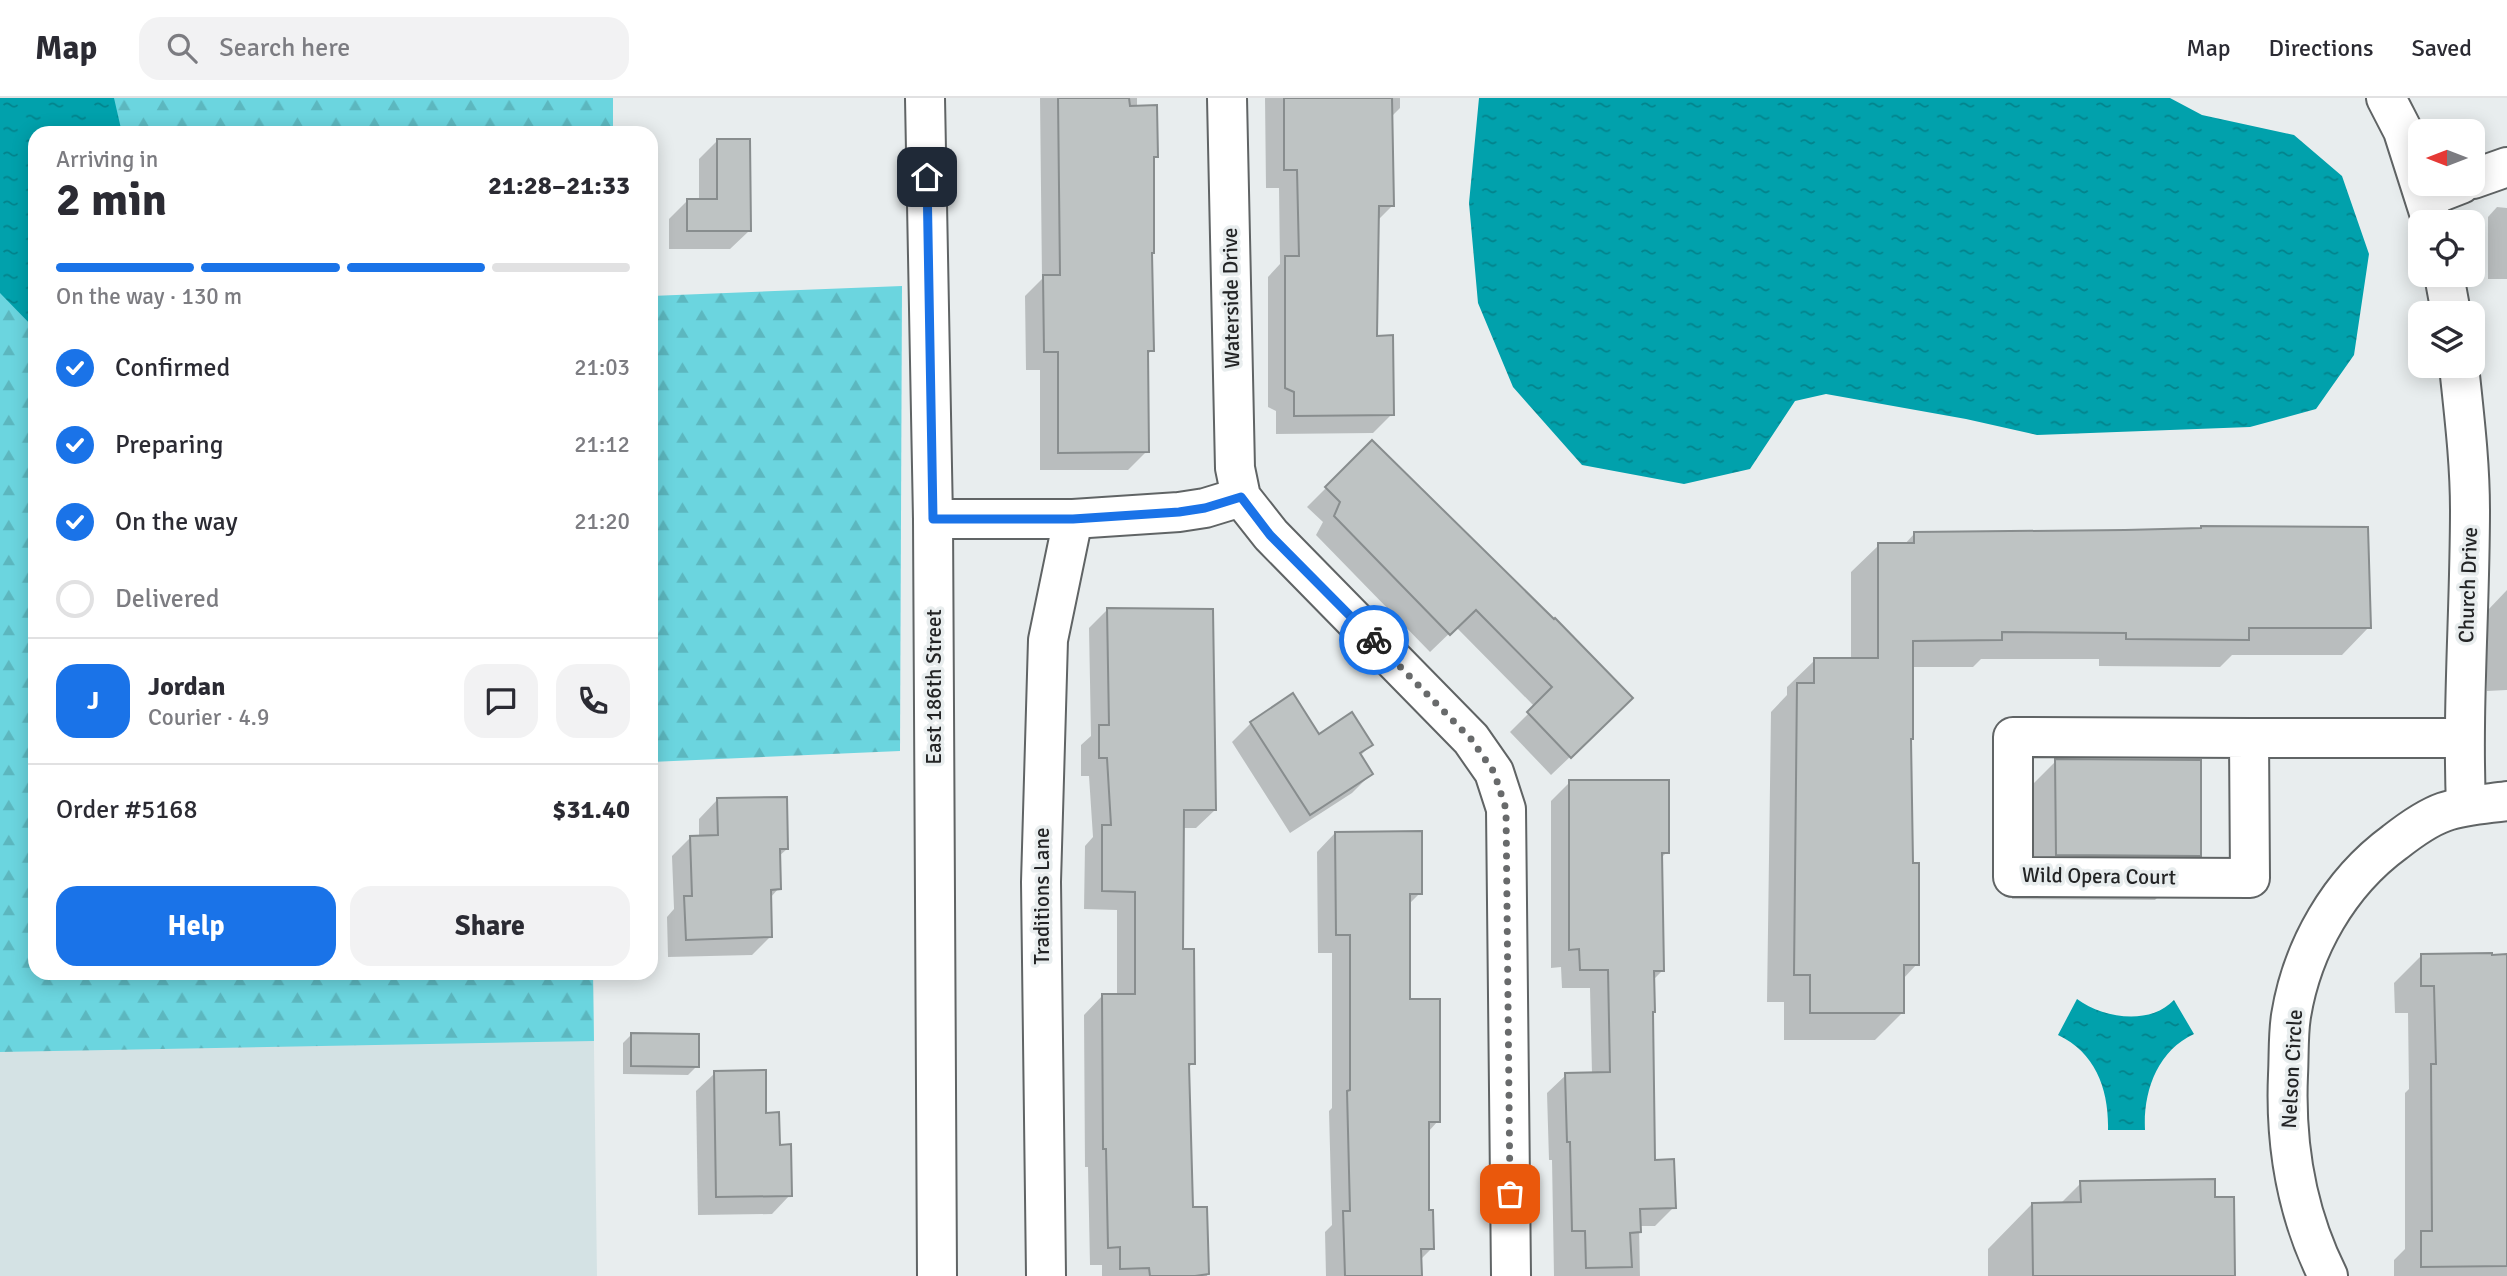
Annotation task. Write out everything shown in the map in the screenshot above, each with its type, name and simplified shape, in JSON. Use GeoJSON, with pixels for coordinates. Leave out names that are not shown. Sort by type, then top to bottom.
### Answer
{"type":"FeatureCollection","features":[{"type":"Feature","properties":{"kind":"street","name":"East 186th Street"},"geometry":{"type":"LineString","coordinates":[[925,98],[933,519],[937,1276]]}},
{"type":"Feature","properties":{"kind":"street","name":"Waterside Drive"},"geometry":{"type":"LineString","coordinates":[[1227,98],[1235,468],[1241,497]]}},
{"type":"Feature","properties":{"kind":"street"},"geometry":{"type":"LineString","coordinates":[[2386,98],[2403,131],[2428,210],[2446,196]]}},
{"type":"Feature","properties":{"kind":"street"},"geometry":{"type":"LineString","coordinates":[[2485,175],[2507,167]]}},
{"type":"Feature","properties":{"kind":"street","name":"Church Drive"},"geometry":{"type":"LineString","coordinates":[[2460,378],[2467,438],[2470,509],[2463,738],[2466,806]]}},
{"type":"Feature","properties":{"kind":"street"},"geometry":{"type":"LineString","coordinates":[[933,519],[1073,519],[1179,512],[1205,508],[1241,497],[1270,535],[1471,739],[1494,772],[1506,809],[1511,1276]]}},
{"type":"Feature","properties":{"kind":"street","name":"Traditions Lane"},"geometry":{"type":"LineString","coordinates":[[1046,1276],[1041,881],[1048,640],[1073,519]]}},
{"type":"Feature","properties":{"kind":"street","name":"Wild Opera Court"},"geometry":{"type":"LineString","coordinates":[[2249,738],[2250,878],[2013,877],[2012,737],[2463,738]]}},
{"type":"Feature","properties":{"kind":"street","name":"Nelson Circle"},"geometry":{"type":"LineString","coordinates":[[2328,1276],[2305,1223],[2293,1173],[2287,1117],[2291,1017],[2302,975],[2324,920],[2349,885],[2376,856],[2441,813],[2466,806],[2507,802]]}},
{"type":"Feature","properties":{"kind":"shaded area"},"geometry":{"type":"Polygon","coordinates":[[[0,98],[613,98],[613,126],[28,126],[28,980],[593,980],[597,1276],[0,1276],[0,98]]]}},
{"type":"Feature","properties":{"kind":"green space"},"geometry":{"type":"Polygon","coordinates":[[[0,98],[613,98],[613,126],[28,126],[28,980],[593,980],[594,1041],[0,1052],[0,98]]]}},
{"type":"Feature","properties":{"kind":"green space"},"geometry":{"type":"Polygon","coordinates":[[[902,286],[900,751],[658,762],[658,296],[902,286]]]}},
{"type":"Feature","properties":{"kind":"water"},"geometry":{"type":"Polygon","coordinates":[[[0,98],[114,98],[120,126],[28,126],[28,322],[0,293],[0,98]]]}},
{"type":"Feature","properties":{"kind":"water"},"geometry":{"type":"Polygon","coordinates":[[[1479,98],[2170,98],[2202,115],[2294,135],[2342,176],[2369,254],[2354,355],[2316,409],[2250,427],[2037,435],[1966,419],[1826,394],[1795,401],[1750,469],[1684,484],[1582,465],[1513,387],[1478,303],[1469,203],[1479,98]]]}},
{"type":"Feature","properties":{"kind":"water"},"geometry":{"type":"Polygon","coordinates":[[[2077,999],[2100,1011],[2126,1016],[2152,1013],[2174,1000],[2194,1034],[2170,1051],[2155,1074],[2147,1101],[2145,1130],[2108,1130],[2106,1101],[2098,1074],[2082,1052],[2058,1035],[2077,999]]]}},
{"type":"Feature","properties":{"kind":"building"},"geometry":{"type":"Polygon","coordinates":[[[1058,98],[1129,98],[1130,106],[1157,105],[1158,157],[1154,157],[1152,253],[1154,351],[1148,351],[1149,452],[1058,453],[1058,352],[1044,352],[1043,275],[1060,275],[1058,98]]]}},
{"type":"Feature","properties":{"kind":"building"},"geometry":{"type":"Polygon","coordinates":[[[1284,98],[1392,98],[1394,206],[1379,206],[1377,336],[1393,335],[1394,415],[1294,416],[1294,392],[1285,388],[1285,256],[1299,256],[1297,170],[1284,170],[1284,98]]]}},
{"type":"Feature","properties":{"kind":"building"},"geometry":{"type":"Polygon","coordinates":[[[717,139],[750,139],[751,231],[687,231],[687,199],[717,199],[717,139]]]}},
{"type":"Feature","properties":{"kind":"building"},"geometry":{"type":"Polygon","coordinates":[[[1372,440],[1633,698],[1571,758],[1527,712],[1552,687],[1476,610],[1450,635],[1334,516],[1340,502],[1325,487],[1372,440]]]}},
{"type":"Feature","properties":{"kind":"building"},"geometry":{"type":"Polygon","coordinates":[[[2201,526],[2368,527],[2371,628],[2249,628],[2249,640],[2126,639],[2126,633],[2002,632],[2002,640],[1913,641],[1913,863],[1919,863],[1919,965],[1904,965],[1904,1013],[1810,1013],[1810,975],[1794,975],[1797,683],[1814,683],[1814,658],[1878,658],[1878,543],[1914,543],[1914,532],[2125,530],[2201,526]]]}},
{"type":"Feature","properties":{"kind":"building"},"geometry":{"type":"Polygon","coordinates":[[[1107,608],[1213,609],[1216,810],[1184,810],[1183,949],[1194,949],[1195,1064],[1189,1064],[1193,1207],[1207,1207],[1209,1274],[1195,1276],[1150,1276],[1149,1268],[1120,1269],[1120,1247],[1108,1248],[1106,1149],[1103,1149],[1102,994],[1135,994],[1135,892],[1102,891],[1102,825],[1111,825],[1107,758],[1099,758],[1099,725],[1109,725],[1107,608]]]}},
{"type":"Feature","properties":{"kind":"building"},"geometry":{"type":"Polygon","coordinates":[[[1293,693],[1319,734],[1352,712],[1373,745],[1360,753],[1373,774],[1310,815],[1250,722],[1293,693]]]}},
{"type":"Feature","properties":{"kind":"building"},"geometry":{"type":"Polygon","coordinates":[[[2055,759],[2201,760],[2201,856],[2056,855],[2055,759]]]}},
{"type":"Feature","properties":{"kind":"building"},"geometry":{"type":"Polygon","coordinates":[[[1569,780],[1669,780],[1669,853],[1662,853],[1664,971],[1654,971],[1655,1160],[1674,1159],[1676,1208],[1640,1209],[1641,1232],[1630,1233],[1632,1267],[1586,1268],[1585,1231],[1572,1231],[1565,1073],[1610,1072],[1608,970],[1580,970],[1579,949],[1569,950],[1569,780]]]}},
{"type":"Feature","properties":{"kind":"building"},"geometry":{"type":"Polygon","coordinates":[[[787,797],[788,849],[780,849],[781,889],[771,890],[772,937],[686,940],[684,896],[692,896],[690,836],[718,835],[717,798],[787,797]]]}},
{"type":"Feature","properties":{"kind":"building"},"geometry":{"type":"Polygon","coordinates":[[[1422,831],[1422,894],[1410,894],[1410,999],[1440,999],[1440,1122],[1429,1122],[1429,1210],[1433,1210],[1434,1249],[1421,1249],[1422,1276],[1345,1276],[1343,1211],[1350,1211],[1347,1091],[1350,1090],[1350,935],[1336,935],[1335,832],[1422,831]]]}},
{"type":"Feature","properties":{"kind":"building"},"geometry":{"type":"Polygon","coordinates":[[[2421,954],[2507,954],[2507,1266],[2421,1267],[2421,1231],[2432,1231],[2431,1064],[2436,1064],[2434,986],[2421,986],[2421,954]]]}},
{"type":"Feature","properties":{"kind":"building"},"geometry":{"type":"Polygon","coordinates":[[[631,1033],[699,1034],[699,1067],[631,1066],[631,1033]]]}},
{"type":"Feature","properties":{"kind":"building"},"geometry":{"type":"Polygon","coordinates":[[[766,1070],[766,1113],[779,1112],[780,1145],[791,1144],[792,1196],[716,1197],[714,1071],[766,1070]]]}},
{"type":"Feature","properties":{"kind":"building"},"geometry":{"type":"Polygon","coordinates":[[[2215,1179],[2215,1197],[2234,1197],[2235,1276],[2033,1276],[2032,1203],[2081,1202],[2080,1181],[2215,1179]]]}},
{"type":"Feature","properties":{"kind":"way so far"},"geometry":{"type":"LineString","coordinates":[[1374,640],[1471,739],[1494,772],[1506,809],[1510,1194]]}},
{"type":"Feature","properties":{"kind":"route"},"geometry":{"type":"LineString","coordinates":[[927,177],[933,519],[1073,519],[1179,512],[1205,508],[1241,497],[1270,535],[1374,640]]}}]}
